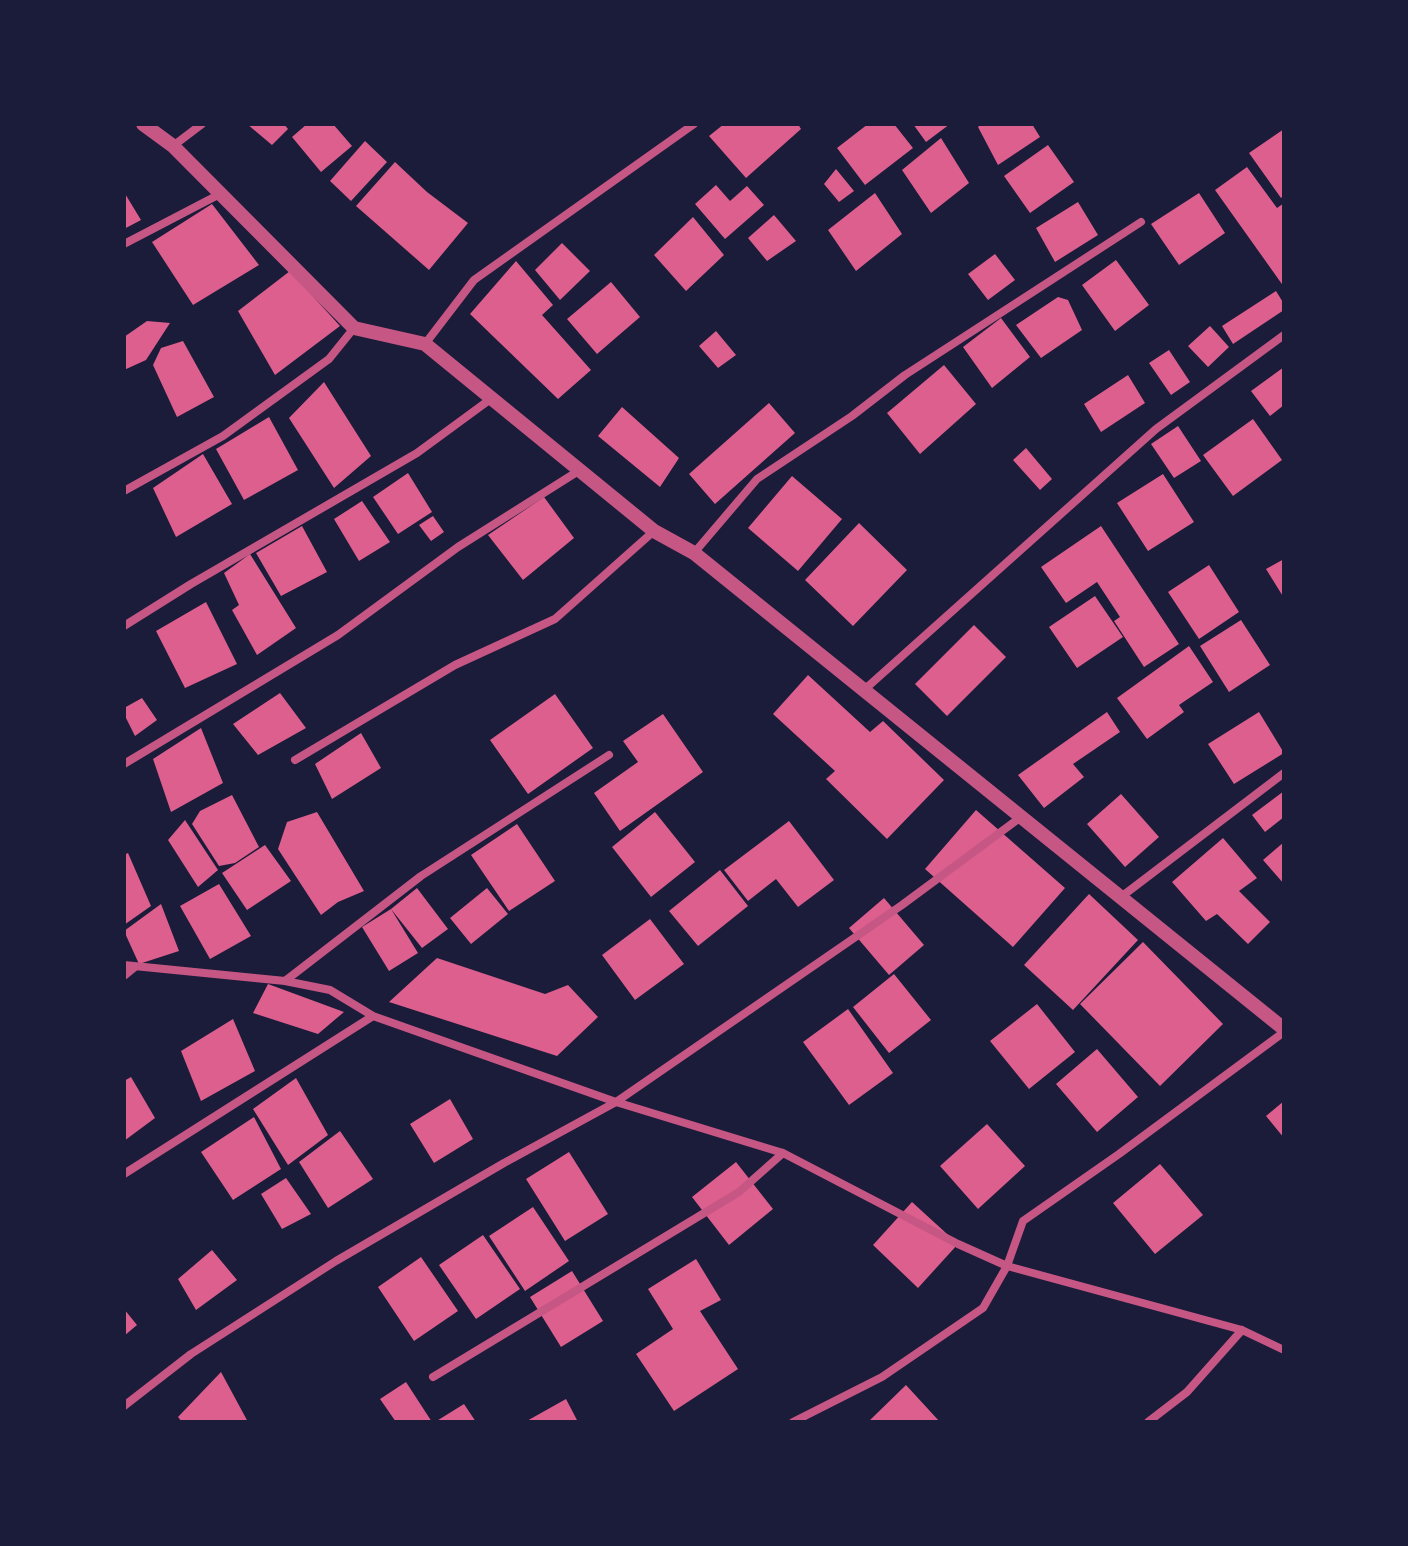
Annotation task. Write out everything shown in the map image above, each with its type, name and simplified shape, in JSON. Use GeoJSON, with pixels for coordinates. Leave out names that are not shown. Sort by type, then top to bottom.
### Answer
{"type":"FeatureCollection","features":[{"type":"Feature","properties":{"kind":"street"},"geometry":{"type":"LineString","coordinates":[[143,124],[173,146],[354,328],[425,344],[654,531],[694,553],[1284,1030],[1119,1154],[1023,1221],[1007,1266],[983,1308],[882,1377],[793,1422]]}},
{"type":"Feature","properties":{"kind":"street"},"geometry":{"type":"LineString","coordinates":[[173,146],[202,124]]}},
{"type":"Feature","properties":{"kind":"street"},"geometry":{"type":"LineString","coordinates":[[425,344],[474,280],[694,124]]}},
{"type":"Feature","properties":{"kind":"street"},"geometry":{"type":"LineString","coordinates":[[124,244],[220,194]]}},
{"type":"Feature","properties":{"kind":"street"},"geometry":{"type":"LineString","coordinates":[[694,553],[757,479],[852,416],[905,375],[1141,222]]}},
{"type":"Feature","properties":{"kind":"street"},"geometry":{"type":"LineString","coordinates":[[124,491],[223,436],[329,359],[354,328]]}},
{"type":"Feature","properties":{"kind":"street"},"geometry":{"type":"LineString","coordinates":[[863,691],[1156,429],[1284,335]]}},
{"type":"Feature","properties":{"kind":"street"},"geometry":{"type":"LineString","coordinates":[[124,626],[417,453],[492,398]]}},
{"type":"Feature","properties":{"kind":"street"},"geometry":{"type":"LineString","coordinates":[[124,764],[338,635],[458,547],[580,470]]}},
{"type":"Feature","properties":{"kind":"street"},"geometry":{"type":"LineString","coordinates":[[295,760],[455,665],[555,619],[654,531]]}},
{"type":"Feature","properties":{"kind":"street"},"geometry":{"type":"LineString","coordinates":[[285,981],[421,876],[609,755]]}},
{"type":"Feature","properties":{"kind":"street"},"geometry":{"type":"LineString","coordinates":[[1121,897],[1284,773]]}},
{"type":"Feature","properties":{"kind":"street"},"geometry":{"type":"LineString","coordinates":[[124,1406],[191,1354],[336,1261],[616,1102],[902,905],[1022,817]]}},
{"type":"Feature","properties":{"kind":"street"},"geometry":{"type":"LineString","coordinates":[[124,965],[285,981],[330,990],[373,1016],[616,1102],[783,1153],[958,1244],[1007,1266],[1242,1330],[1284,1350]]}},
{"type":"Feature","properties":{"kind":"street"},"geometry":{"type":"LineString","coordinates":[[124,976],[135,967]]}},
{"type":"Feature","properties":{"kind":"street"},"geometry":{"type":"LineString","coordinates":[[124,1174],[373,1016]]}},
{"type":"Feature","properties":{"kind":"street"},"geometry":{"type":"LineString","coordinates":[[433,1377],[739,1192],[783,1153]]}},
{"type":"Feature","properties":{"kind":"street"},"geometry":{"type":"LineString","coordinates":[[1148,1422],[1187,1392],[1242,1330]]}},
{"type":"Feature","properties":{"kind":"building"},"geometry":{"type":"Polygon","coordinates":[[[247,124],[284,124],[288,129],[272,145],[247,124]]]}},
{"type":"Feature","properties":{"kind":"building"},"geometry":{"type":"Polygon","coordinates":[[[307,124],[333,124],[352,146],[321,172],[292,137],[307,124]]]}},
{"type":"Feature","properties":{"kind":"building"},"geometry":{"type":"Polygon","coordinates":[[[724,124],[798,124],[801,129],[746,178],[709,136],[724,124]]]}},
{"type":"Feature","properties":{"kind":"building"},"geometry":{"type":"Polygon","coordinates":[[[868,124],[894,124],[913,148],[865,185],[837,148],[868,124]]]}},
{"type":"Feature","properties":{"kind":"building"},"geometry":{"type":"Polygon","coordinates":[[[913,124],[950,124],[926,142],[913,124]]]}},
{"type":"Feature","properties":{"kind":"building"},"geometry":{"type":"Polygon","coordinates":[[[981,124],[1032,124],[1040,137],[998,165],[978,127],[981,124]]]}},
{"type":"Feature","properties":{"kind":"building"},"geometry":{"type":"Polygon","coordinates":[[[1284,129],[1284,195],[1281,198],[1249,153],[1284,129]]]}},
{"type":"Feature","properties":{"kind":"building"},"geometry":{"type":"Polygon","coordinates":[[[941,138],[969,183],[931,213],[902,170],[941,138]]]}},
{"type":"Feature","properties":{"kind":"building"},"geometry":{"type":"Polygon","coordinates":[[[365,141],[387,162],[351,201],[330,181],[365,141]]]}},
{"type":"Feature","properties":{"kind":"building"},"geometry":{"type":"Polygon","coordinates":[[[1048,145],[1074,182],[1030,213],[1004,176],[1048,145]]]}},
{"type":"Feature","properties":{"kind":"building"},"geometry":{"type":"Polygon","coordinates":[[[395,162],[427,192],[468,223],[429,270],[356,206],[395,162]]]}},
{"type":"Feature","properties":{"kind":"building"},"geometry":{"type":"Polygon","coordinates":[[[1247,167],[1277,208],[1284,203],[1284,287],[1215,190],[1247,167]]]}},
{"type":"Feature","properties":{"kind":"building"},"geometry":{"type":"Polygon","coordinates":[[[836,169],[854,191],[839,202],[824,184],[836,169]]]}},
{"type":"Feature","properties":{"kind":"building"},"geometry":{"type":"Polygon","coordinates":[[[716,185],[730,201],[747,186],[764,205],[725,239],[695,204],[716,185]]]}},
{"type":"Feature","properties":{"kind":"building"},"geometry":{"type":"Polygon","coordinates":[[[124,192],[141,220],[124,229],[124,192]]]}},
{"type":"Feature","properties":{"kind":"building"},"geometry":{"type":"Polygon","coordinates":[[[875,193],[902,234],[856,271],[828,230],[875,193]]]}},
{"type":"Feature","properties":{"kind":"building"},"geometry":{"type":"Polygon","coordinates":[[[1199,193],[1225,233],[1179,265],[1151,224],[1199,193]]]}},
{"type":"Feature","properties":{"kind":"building"},"geometry":{"type":"Polygon","coordinates":[[[1078,202],[1098,235],[1055,262],[1036,228],[1078,202]]]}},
{"type":"Feature","properties":{"kind":"building"},"geometry":{"type":"Polygon","coordinates":[[[212,204],[259,265],[193,305],[152,242],[212,204]]]}},
{"type":"Feature","properties":{"kind":"building"},"geometry":{"type":"Polygon","coordinates":[[[774,215],[796,241],[767,261],[748,238],[774,215]]]}},
{"type":"Feature","properties":{"kind":"building"},"geometry":{"type":"Polygon","coordinates":[[[693,217],[724,255],[686,291],[654,255],[693,217]]]}},
{"type":"Feature","properties":{"kind":"building"},"geometry":{"type":"Polygon","coordinates":[[[562,243],[590,271],[560,300],[535,270],[562,243]]]}},
{"type":"Feature","properties":{"kind":"building"},"geometry":{"type":"Polygon","coordinates":[[[995,254],[1015,280],[988,300],[968,274],[995,254]]]}},
{"type":"Feature","properties":{"kind":"building"},"geometry":{"type":"Polygon","coordinates":[[[1116,260],[1149,305],[1115,331],[1082,285],[1116,260]]]}},
{"type":"Feature","properties":{"kind":"building"},"geometry":{"type":"Polygon","coordinates":[[[516,261],[553,305],[542,315],[591,370],[558,399],[470,314],[516,261]]]}},
{"type":"Feature","properties":{"kind":"building"},"geometry":{"type":"Polygon","coordinates":[[[290,271],[340,326],[275,375],[238,311],[290,271]]]}},
{"type":"Feature","properties":{"kind":"building"},"geometry":{"type":"Polygon","coordinates":[[[611,282],[640,317],[597,354],[567,319],[611,282]]]}},
{"type":"Feature","properties":{"kind":"building"},"geometry":{"type":"Polygon","coordinates":[[[1276,291],[1284,310],[1233,344],[1222,326],[1276,291]]]}},
{"type":"Feature","properties":{"kind":"building"},"geometry":{"type":"Polygon","coordinates":[[[1058,297],[1068,300],[1082,330],[1041,358],[1016,325],[1058,297]]]}},
{"type":"Feature","properties":{"kind":"building"},"geometry":{"type":"Polygon","coordinates":[[[1001,318],[1030,357],[992,388],[963,347],[1001,318]]]}},
{"type":"Feature","properties":{"kind":"building"},"geometry":{"type":"Polygon","coordinates":[[[147,321],[170,323],[146,360],[124,370],[124,337],[147,321]]]}},
{"type":"Feature","properties":{"kind":"building"},"geometry":{"type":"Polygon","coordinates":[[[1210,326],[1229,347],[1208,367],[1188,346],[1210,326]]]}},
{"type":"Feature","properties":{"kind":"building"},"geometry":{"type":"Polygon","coordinates":[[[716,331],[736,355],[718,368],[699,346],[716,331]]]}},
{"type":"Feature","properties":{"kind":"building"},"geometry":{"type":"Polygon","coordinates":[[[183,341],[214,397],[177,417],[153,365],[161,348],[183,341]]]}},
{"type":"Feature","properties":{"kind":"building"},"geometry":{"type":"Polygon","coordinates":[[[1169,350],[1190,382],[1171,395],[1149,363],[1169,350]]]}},
{"type":"Feature","properties":{"kind":"building"},"geometry":{"type":"Polygon","coordinates":[[[944,365],[976,404],[920,454],[887,413],[944,365]]]}},
{"type":"Feature","properties":{"kind":"building"},"geometry":{"type":"Polygon","coordinates":[[[1284,367],[1284,405],[1270,416],[1251,391],[1284,367]]]}},
{"type":"Feature","properties":{"kind":"building"},"geometry":{"type":"Polygon","coordinates":[[[1128,375],[1145,403],[1101,432],[1084,404],[1128,375]]]}},
{"type":"Feature","properties":{"kind":"building"},"geometry":{"type":"Polygon","coordinates":[[[324,382],[371,456],[334,488],[289,418],[324,382]]]}},
{"type":"Feature","properties":{"kind":"building"},"geometry":{"type":"Polygon","coordinates":[[[769,403],[795,433],[715,504],[689,474],[769,403]]]}},
{"type":"Feature","properties":{"kind":"building"},"geometry":{"type":"Polygon","coordinates":[[[622,407],[679,458],[660,487],[598,436],[622,407]]]}},
{"type":"Feature","properties":{"kind":"building"},"geometry":{"type":"Polygon","coordinates":[[[269,417],[298,470],[244,500],[216,449],[269,417]]]}},
{"type":"Feature","properties":{"kind":"building"},"geometry":{"type":"Polygon","coordinates":[[[1253,419],[1282,460],[1233,496],[1203,455],[1253,419]]]}},
{"type":"Feature","properties":{"kind":"building"},"geometry":{"type":"Polygon","coordinates":[[[1178,426],[1201,461],[1174,478],[1151,444],[1178,426]]]}},
{"type":"Feature","properties":{"kind":"building"},"geometry":{"type":"Polygon","coordinates":[[[1026,448],[1052,479],[1040,490],[1013,460],[1026,448]]]}},
{"type":"Feature","properties":{"kind":"building"},"geometry":{"type":"Polygon","coordinates":[[[203,454],[232,504],[176,537],[153,488],[203,454]]]}},
{"type":"Feature","properties":{"kind":"building"},"geometry":{"type":"Polygon","coordinates":[[[408,473],[432,512],[398,534],[373,497],[408,473]]]}},
{"type":"Feature","properties":{"kind":"building"},"geometry":{"type":"Polygon","coordinates":[[[1163,474],[1194,522],[1148,551],[1117,503],[1163,474]]]}},
{"type":"Feature","properties":{"kind":"building"},"geometry":{"type":"Polygon","coordinates":[[[792,476],[842,519],[798,571],[748,528],[792,476]]]}},
{"type":"Feature","properties":{"kind":"building"},"geometry":{"type":"Polygon","coordinates":[[[544,497],[574,538],[523,580],[488,535],[544,497]]]}},
{"type":"Feature","properties":{"kind":"building"},"geometry":{"type":"Polygon","coordinates":[[[362,501],[390,542],[359,561],[334,519],[362,501]]]}},
{"type":"Feature","properties":{"kind":"building"},"geometry":{"type":"Polygon","coordinates":[[[433,516],[444,532],[431,541],[419,525],[433,516]]]}},
{"type":"Feature","properties":{"kind":"building"},"geometry":{"type":"Polygon","coordinates":[[[859,523],[907,570],[853,626],[805,580],[859,523]]]}},
{"type":"Feature","properties":{"kind":"building"},"geometry":{"type":"Polygon","coordinates":[[[302,526],[327,572],[281,596],[256,553],[302,526]]]}},
{"type":"Feature","properties":{"kind":"building"},"geometry":{"type":"Polygon","coordinates":[[[1101,526],[1179,644],[1144,667],[1114,621],[1120,617],[1097,582],[1066,603],[1041,567],[1101,526]]]}},
{"type":"Feature","properties":{"kind":"building"},"geometry":{"type":"Polygon","coordinates":[[[250,554],[296,628],[257,655],[232,610],[239,605],[224,573],[250,554]]]}},
{"type":"Feature","properties":{"kind":"building"},"geometry":{"type":"Polygon","coordinates":[[[1284,559],[1284,598],[1266,569],[1284,559]]]}},
{"type":"Feature","properties":{"kind":"building"},"geometry":{"type":"Polygon","coordinates":[[[1209,565],[1239,612],[1199,639],[1168,592],[1209,565]]]}},
{"type":"Feature","properties":{"kind":"building"},"geometry":{"type":"Polygon","coordinates":[[[1095,596],[1123,637],[1077,668],[1049,627],[1095,596]]]}},
{"type":"Feature","properties":{"kind":"building"},"geometry":{"type":"Polygon","coordinates":[[[206,602],[237,664],[185,688],[156,631],[206,602]]]}},
{"type":"Feature","properties":{"kind":"building"},"geometry":{"type":"Polygon","coordinates":[[[1241,620],[1270,665],[1229,692],[1200,646],[1241,620]]]}},
{"type":"Feature","properties":{"kind":"building"},"geometry":{"type":"Polygon","coordinates":[[[974,625],[1006,657],[947,716],[915,684],[974,625]]]}},
{"type":"Feature","properties":{"kind":"building"},"geometry":{"type":"Polygon","coordinates":[[[1189,646],[1213,682],[1179,705],[1184,712],[1147,739],[1117,698],[1189,646]]]}},
{"type":"Feature","properties":{"kind":"building"},"geometry":{"type":"Polygon","coordinates":[[[808,675],[870,732],[883,721],[944,780],[887,839],[826,779],[835,771],[773,714],[808,675]]]}},
{"type":"Feature","properties":{"kind":"building"},"geometry":{"type":"Polygon","coordinates":[[[280,693],[306,728],[258,755],[233,724],[280,693]]]}},
{"type":"Feature","properties":{"kind":"building"},"geometry":{"type":"Polygon","coordinates":[[[555,694],[593,748],[528,794],[490,740],[555,694]]]}},
{"type":"Feature","properties":{"kind":"building"},"geometry":{"type":"Polygon","coordinates":[[[142,698],[157,720],[135,736],[124,708],[142,698]]]}},
{"type":"Feature","properties":{"kind":"building"},"geometry":{"type":"Polygon","coordinates":[[[1107,712],[1120,732],[1073,764],[1084,777],[1044,808],[1018,775],[1107,712]]]}},
{"type":"Feature","properties":{"kind":"building"},"geometry":{"type":"Polygon","coordinates":[[[1259,712],[1284,753],[1234,784],[1208,744],[1259,712]]]}},
{"type":"Feature","properties":{"kind":"building"},"geometry":{"type":"Polygon","coordinates":[[[663,714],[703,772],[620,831],[594,793],[638,762],[623,741],[663,714]]]}},
{"type":"Feature","properties":{"kind":"building"},"geometry":{"type":"Polygon","coordinates":[[[201,728],[223,783],[171,812],[153,759],[201,728]]]}},
{"type":"Feature","properties":{"kind":"building"},"geometry":{"type":"Polygon","coordinates":[[[361,733],[381,768],[332,799],[315,764],[361,733]]]}},
{"type":"Feature","properties":{"kind":"building"},"geometry":{"type":"Polygon","coordinates":[[[1284,791],[1284,817],[1265,832],[1252,815],[1284,791]]]}},
{"type":"Feature","properties":{"kind":"building"},"geometry":{"type":"Polygon","coordinates":[[[1121,794],[1159,837],[1125,867],[1087,824],[1121,794]]]}},
{"type":"Feature","properties":{"kind":"building"},"geometry":{"type":"Polygon","coordinates":[[[232,795],[259,847],[235,863],[219,866],[192,824],[200,811],[232,795]]]}},
{"type":"Feature","properties":{"kind":"building"},"geometry":{"type":"Polygon","coordinates":[[[976,810],[1065,888],[1013,947],[925,869],[976,810]]]}},
{"type":"Feature","properties":{"kind":"building"},"geometry":{"type":"Polygon","coordinates":[[[317,812],[364,891],[338,902],[321,915],[278,849],[287,822],[317,812]]]}},
{"type":"Feature","properties":{"kind":"building"},"geometry":{"type":"Polygon","coordinates":[[[655,812],[695,862],[651,897],[612,847],[655,812]]]}},
{"type":"Feature","properties":{"kind":"building"},"geometry":{"type":"Polygon","coordinates":[[[185,820],[218,870],[198,887],[168,840],[185,820]]]}},
{"type":"Feature","properties":{"kind":"building"},"geometry":{"type":"Polygon","coordinates":[[[789,821],[834,880],[798,907],[776,879],[748,901],[724,870],[789,821]]]}},
{"type":"Feature","properties":{"kind":"building"},"geometry":{"type":"Polygon","coordinates":[[[517,824],[555,881],[509,911],[471,855],[517,824]]]}},
{"type":"Feature","properties":{"kind":"building"},"geometry":{"type":"Polygon","coordinates":[[[1223,838],[1257,878],[1239,891],[1270,922],[1248,944],[1217,914],[1206,921],[1172,882],[1223,838]]]}},
{"type":"Feature","properties":{"kind":"building"},"geometry":{"type":"Polygon","coordinates":[[[1284,842],[1284,884],[1263,860],[1284,842]]]}},
{"type":"Feature","properties":{"kind":"building"},"geometry":{"type":"Polygon","coordinates":[[[265,845],[291,881],[247,910],[222,873],[265,845]]]}},
{"type":"Feature","properties":{"kind":"building"},"geometry":{"type":"Polygon","coordinates":[[[128,853],[151,906],[124,925],[124,855],[128,853]]]}},
{"type":"Feature","properties":{"kind":"building"},"geometry":{"type":"Polygon","coordinates":[[[720,870],[748,906],[698,946],[669,911],[720,870]]]}},
{"type":"Feature","properties":{"kind":"building"},"geometry":{"type":"Polygon","coordinates":[[[219,884],[251,936],[210,959],[180,906],[219,884]]]}},
{"type":"Feature","properties":{"kind":"building"},"geometry":{"type":"Polygon","coordinates":[[[417,888],[448,929],[422,948],[391,909],[417,888]]]}},
{"type":"Feature","properties":{"kind":"building"},"geometry":{"type":"Polygon","coordinates":[[[487,888],[508,914],[471,944],[450,918],[487,888]]]}},
{"type":"Feature","properties":{"kind":"building"},"geometry":{"type":"Polygon","coordinates":[[[1089,894],[1138,940],[1073,1010],[1024,965],[1089,894]]]}},
{"type":"Feature","properties":{"kind":"building"},"geometry":{"type":"Polygon","coordinates":[[[884,898],[924,945],[889,975],[849,928],[884,898]]]}},
{"type":"Feature","properties":{"kind":"building"},"geometry":{"type":"Polygon","coordinates":[[[161,904],[179,951],[139,964],[124,931],[161,904]]]}},
{"type":"Feature","properties":{"kind":"building"},"geometry":{"type":"Polygon","coordinates":[[[391,909],[418,953],[389,971],[362,927],[391,909]]]}},
{"type":"Feature","properties":{"kind":"building"},"geometry":{"type":"Polygon","coordinates":[[[650,919],[684,964],[635,1000],[602,955],[650,919]]]}},
{"type":"Feature","properties":{"kind":"building"},"geometry":{"type":"Polygon","coordinates":[[[1143,942],[1223,1024],[1160,1086],[1080,1004],[1143,942]]]}},
{"type":"Feature","properties":{"kind":"building"},"geometry":{"type":"Polygon","coordinates":[[[437,958],[545,994],[568,985],[598,1017],[557,1056],[389,1002],[437,958]]]}},
{"type":"Feature","properties":{"kind":"building"},"geometry":{"type":"Polygon","coordinates":[[[894,974],[931,1020],[889,1053],[853,1007],[894,974]]]}},
{"type":"Feature","properties":{"kind":"building"},"geometry":{"type":"Polygon","coordinates":[[[268,984],[344,1012],[318,1034],[253,1013],[268,984]]]}},
{"type":"Feature","properties":{"kind":"building"},"geometry":{"type":"Polygon","coordinates":[[[1037,1004],[1075,1052],[1029,1089],[990,1041],[1037,1004]]]}},
{"type":"Feature","properties":{"kind":"building"},"geometry":{"type":"Polygon","coordinates":[[[848,1009],[893,1073],[849,1105],[803,1042],[848,1009]]]}},
{"type":"Feature","properties":{"kind":"building"},"geometry":{"type":"Polygon","coordinates":[[[233,1019],[255,1071],[201,1101],[181,1051],[233,1019]]]}},
{"type":"Feature","properties":{"kind":"building"},"geometry":{"type":"Polygon","coordinates":[[[1097,1049],[1138,1097],[1097,1132],[1056,1084],[1097,1049]]]}},
{"type":"Feature","properties":{"kind":"building"},"geometry":{"type":"Polygon","coordinates":[[[131,1077],[155,1118],[124,1141],[124,1081],[131,1077]]]}},
{"type":"Feature","properties":{"kind":"building"},"geometry":{"type":"Polygon","coordinates":[[[296,1078],[328,1135],[288,1165],[253,1109],[296,1078]]]}},
{"type":"Feature","properties":{"kind":"building"},"geometry":{"type":"Polygon","coordinates":[[[450,1099],[473,1139],[434,1163],[410,1124],[450,1099]]]}},
{"type":"Feature","properties":{"kind":"building"},"geometry":{"type":"Polygon","coordinates":[[[1284,1101],[1284,1138],[1266,1116],[1284,1101]]]}},
{"type":"Feature","properties":{"kind":"building"},"geometry":{"type":"Polygon","coordinates":[[[254,1117],[281,1169],[233,1200],[201,1152],[254,1117]]]}},
{"type":"Feature","properties":{"kind":"building"},"geometry":{"type":"Polygon","coordinates":[[[987,1124],[1025,1166],[978,1209],[940,1166],[987,1124]]]}},
{"type":"Feature","properties":{"kind":"building"},"geometry":{"type":"Polygon","coordinates":[[[340,1131],[373,1179],[328,1208],[299,1162],[340,1131]]]}},
{"type":"Feature","properties":{"kind":"building"},"geometry":{"type":"Polygon","coordinates":[[[569,1152],[608,1214],[565,1241],[526,1179],[569,1152]]]}},
{"type":"Feature","properties":{"kind":"building"},"geometry":{"type":"Polygon","coordinates":[[[736,1162],[773,1209],[729,1245],[692,1197],[736,1162]]]}},
{"type":"Feature","properties":{"kind":"building"},"geometry":{"type":"Polygon","coordinates":[[[1160,1164],[1203,1215],[1155,1254],[1113,1203],[1160,1164]]]}},
{"type":"Feature","properties":{"kind":"building"},"geometry":{"type":"Polygon","coordinates":[[[286,1178],[311,1214],[282,1229],[261,1194],[286,1178]]]}},
{"type":"Feature","properties":{"kind":"building"},"geometry":{"type":"Polygon","coordinates":[[[912,1202],[958,1244],[918,1288],[873,1245],[912,1202]]]}},
{"type":"Feature","properties":{"kind":"building"},"geometry":{"type":"Polygon","coordinates":[[[533,1207],[569,1261],[525,1291],[489,1236],[533,1207]]]}},
{"type":"Feature","properties":{"kind":"building"},"geometry":{"type":"Polygon","coordinates":[[[483,1235],[520,1289],[476,1319],[439,1265],[483,1235]]]}},
{"type":"Feature","properties":{"kind":"building"},"geometry":{"type":"Polygon","coordinates":[[[212,1250],[237,1280],[196,1310],[178,1279],[212,1250]]]}},
{"type":"Feature","properties":{"kind":"building"},"geometry":{"type":"Polygon","coordinates":[[[421,1257],[458,1311],[414,1341],[378,1287],[421,1257]]]}},
{"type":"Feature","properties":{"kind":"building"},"geometry":{"type":"Polygon","coordinates":[[[696,1259],[721,1300],[700,1311],[738,1369],[674,1411],[636,1354],[673,1329],[648,1289],[696,1259]]]}},
{"type":"Feature","properties":{"kind":"building"},"geometry":{"type":"Polygon","coordinates":[[[572,1271],[603,1321],[561,1347],[530,1297],[572,1271]]]}},
{"type":"Feature","properties":{"kind":"building"},"geometry":{"type":"Polygon","coordinates":[[[124,1309],[137,1325],[124,1336],[124,1309]]]}},
{"type":"Feature","properties":{"kind":"building"},"geometry":{"type":"Polygon","coordinates":[[[221,1372],[248,1422],[182,1422],[178,1417],[221,1372]]]}},
{"type":"Feature","properties":{"kind":"building"},"geometry":{"type":"Polygon","coordinates":[[[406,1382],[432,1422],[396,1422],[380,1399],[406,1382]]]}},
{"type":"Feature","properties":{"kind":"building"},"geometry":{"type":"Polygon","coordinates":[[[906,1385],[940,1422],[868,1422],[906,1385]]]}},
{"type":"Feature","properties":{"kind":"building"},"geometry":{"type":"Polygon","coordinates":[[[566,1399],[578,1422],[525,1422],[566,1399]]]}},
{"type":"Feature","properties":{"kind":"building"},"geometry":{"type":"Polygon","coordinates":[[[464,1404],[476,1422],[435,1422],[464,1404]]]}}]}
